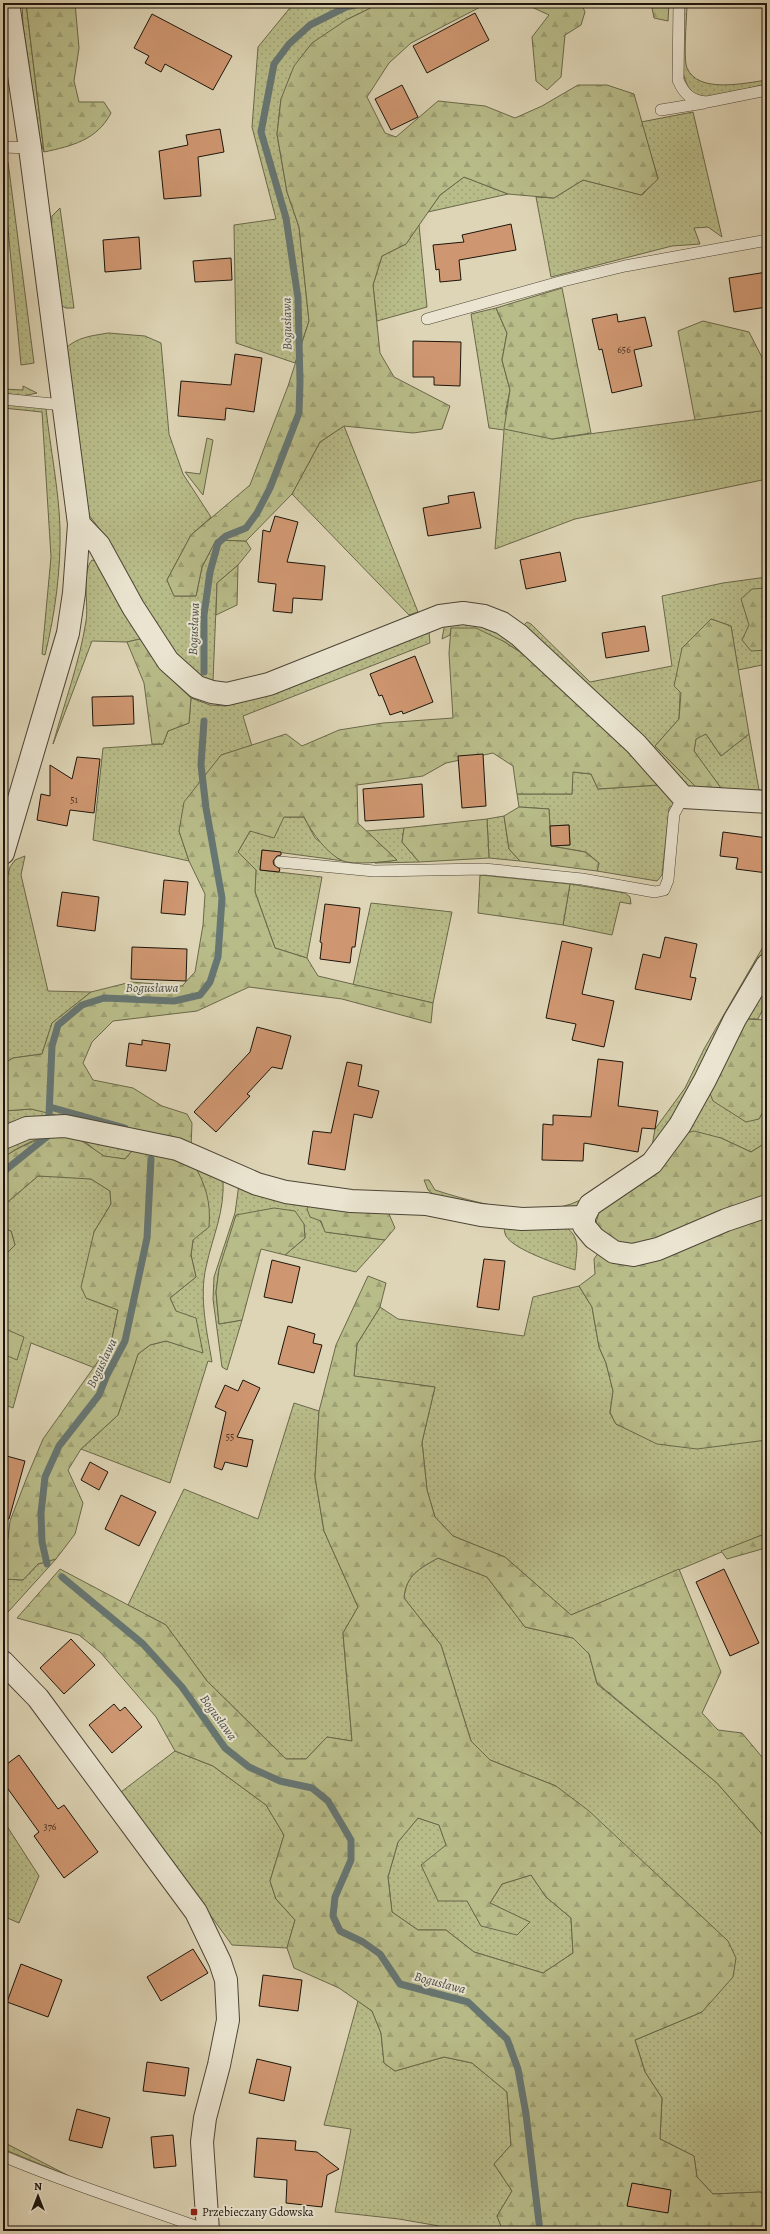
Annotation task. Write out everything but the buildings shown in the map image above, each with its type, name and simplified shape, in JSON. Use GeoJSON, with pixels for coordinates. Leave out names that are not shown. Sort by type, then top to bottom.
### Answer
{"type":"FeatureCollection","features":[{"type":"Feature","properties":{"kind":"street"},"geometry":{"type":"LineString","coordinates":[[3,853],[9,808],[32,749],[59,669],[68,634],[74,593],[79,524],[30,148],[9,39],[8,3]]}},
{"type":"Feature","properties":{"kind":"street"},"geometry":{"type":"LineString","coordinates":[[79,524],[99,545],[133,607],[161,650],[182,675],[197,687],[212,692],[227,694],[244,691],[309,669],[440,616],[463,613],[484,616],[502,623],[538,651],[636,744],[683,797],[767,802]]}},
{"type":"Feature","properties":{"kind":"street"},"geometry":{"type":"LineString","coordinates":[[767,965],[735,1019],[705,1080],[680,1125],[652,1163],[590,1205],[584,1217],[584,1226],[594,1238],[614,1252],[633,1255],[658,1249],[726,1220],[767,1206]]}},
{"type":"Feature","properties":{"kind":"street"},"geometry":{"type":"LineString","coordinates":[[3,1138],[27,1128],[65,1126],[177,1149],[257,1184],[286,1192],[351,1200],[426,1204],[481,1215],[522,1219],[584,1217]]}},
{"type":"Feature","properties":{"kind":"street"},"geometry":{"type":"LineString","coordinates":[[3,1662],[38,1698],[196,1912],[220,1962],[227,1986],[228,2020],[222,2052],[205,2118],[202,2142],[208,2230]]}},
{"type":"Feature","properties":{"kind":"lane"},"geometry":{"type":"LineString","coordinates":[[679,3],[678,80],[682,89],[690,97],[698,101],[707,102]]}},
{"type":"Feature","properties":{"kind":"lane"},"geometry":{"type":"LineString","coordinates":[[661,110],[767,90]]}},
{"type":"Feature","properties":{"kind":"lane"},"geometry":{"type":"LineString","coordinates":[[3,147],[30,148]]}},
{"type":"Feature","properties":{"kind":"lane"},"geometry":{"type":"LineString","coordinates":[[428,319],[610,270],[767,240]]}},
{"type":"Feature","properties":{"kind":"lane"},"geometry":{"type":"LineString","coordinates":[[3,399],[63,405]]}},
{"type":"Feature","properties":{"kind":"lane"},"geometry":{"type":"LineString","coordinates":[[280,862],[374,871],[484,869],[582,878],[655,892],[664,890],[668,880],[674,814],[683,797]]}},
{"type":"Feature","properties":{"kind":"lane"},"geometry":{"type":"LineString","coordinates":[[3,2156],[87,2190],[208,2230]]}},
{"type":"Feature","properties":{"kind":"green space"},"geometry":{"type":"Polygon","coordinates":[[[22,3],[26,3],[44,152],[40,141],[23,25],[22,3]]]}},
{"type":"Feature","properties":{"kind":"green space"},"geometry":{"type":"Polygon","coordinates":[[[26,3],[75,3],[79,48],[74,81],[79,102],[104,102],[111,113],[99,130],[91,136],[74,144],[44,152],[26,3]]]}},
{"type":"Feature","properties":{"kind":"green space"},"geometry":{"type":"Polygon","coordinates":[[[297,3],[381,3],[346,20],[281,99],[277,134],[287,192],[299,227],[309,321],[295,363],[236,343],[234,225],[276,219],[252,127],[258,47],[289,9],[297,3]]]}},
{"type":"Feature","properties":{"kind":"green space"},"geometry":{"type":"Polygon","coordinates":[[[381,3],[488,3],[411,43],[389,63],[367,97],[385,133],[396,137],[438,101],[485,106],[515,118],[542,106],[578,85],[607,85],[634,94],[658,179],[641,195],[583,180],[554,198],[508,194],[464,177],[440,195],[406,244],[382,256],[373,285],[380,353],[394,377],[450,406],[442,429],[413,433],[344,426],[320,442],[292,494],[246,541],[216,540],[202,567],[196,596],[174,596],[167,580],[191,535],[250,485],[288,386],[309,321],[299,227],[287,192],[277,134],[281,99],[294,66],[312,43],[346,20],[381,3]]]}},
{"type":"Feature","properties":{"kind":"green space"},"geometry":{"type":"Polygon","coordinates":[[[523,3],[581,3],[585,12],[581,25],[565,35],[561,77],[547,90],[536,81],[532,37],[549,15],[523,3]]]}},
{"type":"Feature","properties":{"kind":"green space"},"geometry":{"type":"Polygon","coordinates":[[[651,3],[669,3],[668,21],[654,18],[651,3]]]}},
{"type":"Feature","properties":{"kind":"green space"},"geometry":{"type":"Polygon","coordinates":[[[683,3],[687,3],[685,47],[686,63],[687,68],[693,76],[701,81],[711,84],[723,85],[767,80],[767,84],[710,98],[700,97],[692,92],[687,85],[683,71],[683,3]]]}},
{"type":"Feature","properties":{"kind":"green space"},"geometry":{"type":"Polygon","coordinates":[[[693,112],[722,237],[708,227],[694,228],[700,244],[672,246],[551,277],[536,197],[554,198],[583,180],[642,195],[658,178],[641,122],[693,112]]]}},
{"type":"Feature","properties":{"kind":"green space"},"geometry":{"type":"Polygon","coordinates":[[[3,158],[8,162],[34,363],[21,365],[3,177],[3,158]]]}},
{"type":"Feature","properties":{"kind":"green space"},"geometry":{"type":"Polygon","coordinates":[[[464,177],[508,194],[428,212],[440,195],[464,177]]]}},
{"type":"Feature","properties":{"kind":"green space"},"geometry":{"type":"Polygon","coordinates":[[[60,208],[74,308],[66,308],[60,305],[51,236],[52,216],[60,208]]]}},
{"type":"Feature","properties":{"kind":"green space"},"geometry":{"type":"Polygon","coordinates":[[[419,225],[427,307],[377,321],[373,285],[382,256],[406,244],[419,225]]]}},
{"type":"Feature","properties":{"kind":"green space"},"geometry":{"type":"Polygon","coordinates":[[[562,288],[591,433],[552,439],[504,429],[510,390],[502,360],[507,333],[496,308],[562,288]]]}},
{"type":"Feature","properties":{"kind":"green space"},"geometry":{"type":"Polygon","coordinates":[[[496,308],[507,333],[502,360],[510,390],[505,414],[552,439],[767,410],[767,479],[575,519],[495,549],[504,430],[489,428],[471,314],[496,308]]]}},
{"type":"Feature","properties":{"kind":"green space"},"geometry":{"type":"Polygon","coordinates":[[[703,321],[749,332],[767,367],[767,410],[695,420],[678,331],[703,321]]]}},
{"type":"Feature","properties":{"kind":"green space"},"geometry":{"type":"Polygon","coordinates":[[[108,333],[145,336],[161,343],[169,434],[183,474],[211,517],[191,535],[167,580],[174,596],[196,596],[202,567],[216,540],[246,541],[251,549],[238,565],[217,583],[213,681],[198,677],[165,645],[102,532],[88,514],[65,349],[79,339],[108,333]]]}},
{"type":"Feature","properties":{"kind":"green space"},"geometry":{"type":"Polygon","coordinates":[[[23,386],[37,393],[23,396],[3,393],[3,389],[23,390],[23,386]]]}},
{"type":"Feature","properties":{"kind":"green space"},"geometry":{"type":"Polygon","coordinates":[[[3,403],[42,407],[46,409],[58,499],[60,544],[57,592],[45,655],[42,654],[51,557],[42,412],[3,408],[3,403]]]}},
{"type":"Feature","properties":{"kind":"green space"},"geometry":{"type":"Polygon","coordinates":[[[344,426],[418,612],[409,615],[292,494],[320,442],[344,426]]]}},
{"type":"Feature","properties":{"kind":"green space"},"geometry":{"type":"Polygon","coordinates":[[[207,438],[213,440],[203,495],[185,472],[200,474],[207,438]]]}},
{"type":"Feature","properties":{"kind":"green space"},"geometry":{"type":"Polygon","coordinates":[[[92,560],[96,561],[170,678],[140,639],[127,642],[92,641],[53,744],[76,667],[83,636],[87,614],[86,581],[89,566],[92,560]]]}},
{"type":"Feature","properties":{"kind":"green space"},"geometry":{"type":"Polygon","coordinates":[[[238,565],[237,605],[216,615],[217,583],[238,565]]]}},
{"type":"Feature","properties":{"kind":"green space"},"geometry":{"type":"Polygon","coordinates":[[[767,577],[767,664],[738,670],[731,626],[711,619],[682,648],[679,719],[655,746],[720,787],[694,751],[696,738],[706,734],[721,756],[749,734],[759,790],[767,790],[767,795],[690,789],[523,626],[527,622],[531,624],[590,682],[672,666],[662,596],[723,583],[767,577]]]}},
{"type":"Feature","properties":{"kind":"green space"},"geometry":{"type":"Polygon","coordinates":[[[767,588],[767,650],[751,651],[742,640],[749,625],[741,599],[752,589],[767,588]]]}},
{"type":"Feature","properties":{"kind":"green space"},"geometry":{"type":"Polygon","coordinates":[[[711,619],[731,626],[749,734],[721,756],[706,734],[696,739],[694,751],[721,788],[696,787],[655,746],[679,719],[681,693],[674,686],[682,648],[711,619]]]}},
{"type":"Feature","properties":{"kind":"green space"},"geometry":{"type":"Polygon","coordinates":[[[448,623],[492,626],[545,668],[503,641],[451,628],[450,635],[442,639],[444,628],[448,623]]]}},
{"type":"Feature","properties":{"kind":"green space"},"geometry":{"type":"Polygon","coordinates":[[[451,628],[476,628],[503,641],[545,668],[604,724],[659,785],[598,789],[591,774],[573,772],[572,794],[517,794],[513,766],[493,753],[446,763],[423,776],[357,785],[358,823],[397,860],[362,863],[343,861],[337,858],[320,842],[304,817],[284,817],[274,838],[250,831],[238,852],[256,870],[255,892],[275,948],[307,958],[318,976],[433,1003],[431,1023],[342,999],[249,987],[197,1011],[113,1021],[92,1042],[83,1063],[93,1080],[133,1088],[162,1106],[187,1114],[192,1123],[191,1148],[31,1109],[3,1111],[3,1064],[13,1058],[42,1054],[52,1023],[91,992],[131,982],[182,986],[195,972],[203,925],[205,894],[189,861],[179,831],[184,802],[221,755],[286,734],[302,746],[339,730],[383,723],[453,718],[449,653],[451,628]]]}},
{"type":"Feature","properties":{"kind":"green space"},"geometry":{"type":"Polygon","coordinates":[[[429,632],[430,643],[243,716],[252,746],[221,755],[179,831],[189,861],[93,840],[103,748],[163,744],[168,731],[189,723],[191,698],[210,705],[225,706],[238,703],[267,694],[429,632]]]}},
{"type":"Feature","properties":{"kind":"green space"},"geometry":{"type":"Polygon","coordinates":[[[140,639],[170,678],[191,698],[189,723],[168,731],[163,744],[152,744],[144,683],[127,642],[140,639]]]}},
{"type":"Feature","properties":{"kind":"green space"},"geometry":{"type":"Polygon","coordinates":[[[572,772],[591,774],[598,789],[659,785],[674,804],[669,808],[662,875],[657,881],[597,871],[599,863],[586,852],[551,846],[570,845],[569,825],[550,826],[549,809],[519,807],[517,794],[572,794],[572,772]]]}},
{"type":"Feature","properties":{"kind":"green space"},"geometry":{"type":"Polygon","coordinates":[[[519,807],[549,809],[551,846],[585,852],[599,863],[597,871],[520,861],[509,849],[504,816],[519,807]]]}},
{"type":"Feature","properties":{"kind":"green space"},"geometry":{"type":"Polygon","coordinates":[[[504,816],[509,849],[520,861],[489,858],[487,819],[504,816]]]}},
{"type":"Feature","properties":{"kind":"green space"},"geometry":{"type":"Polygon","coordinates":[[[284,817],[304,817],[315,838],[344,861],[262,850],[260,870],[322,877],[307,958],[275,948],[255,892],[256,870],[238,852],[250,831],[284,817]]]}},
{"type":"Feature","properties":{"kind":"green space"},"geometry":{"type":"Polygon","coordinates":[[[487,819],[489,858],[419,862],[402,842],[404,828],[487,819]]]}},
{"type":"Feature","properties":{"kind":"green space"},"geometry":{"type":"Polygon","coordinates":[[[404,828],[402,842],[419,862],[375,863],[397,860],[366,831],[404,828]]]}},
{"type":"Feature","properties":{"kind":"green space"},"geometry":{"type":"Polygon","coordinates":[[[25,856],[21,875],[48,991],[91,992],[52,1023],[42,1054],[13,1058],[3,1064],[3,894],[10,867],[15,860],[25,856]]]}},
{"type":"Feature","properties":{"kind":"green space"},"geometry":{"type":"Polygon","coordinates":[[[480,875],[570,884],[563,925],[478,913],[480,875]]]}},
{"type":"Feature","properties":{"kind":"green space"},"geometry":{"type":"Polygon","coordinates":[[[570,884],[625,893],[630,897],[631,904],[620,902],[612,935],[563,925],[570,884]]]}},
{"type":"Feature","properties":{"kind":"green space"},"geometry":{"type":"Polygon","coordinates":[[[371,903],[452,912],[433,1003],[353,985],[371,903]]]}},
{"type":"Feature","properties":{"kind":"green space"},"geometry":{"type":"Polygon","coordinates":[[[767,940],[767,955],[694,1090],[652,1146],[655,1129],[685,1088],[704,1049],[767,940]]]}},
{"type":"Feature","properties":{"kind":"green space"},"geometry":{"type":"Polygon","coordinates":[[[767,979],[767,1001],[758,1019],[745,1019],[767,979]]]}},
{"type":"Feature","properties":{"kind":"green space"},"geometry":{"type":"Polygon","coordinates":[[[745,1019],[767,1020],[767,1104],[759,1119],[746,1122],[713,1101],[709,1091],[745,1019]]]}},
{"type":"Feature","properties":{"kind":"green space"},"geometry":{"type":"Polygon","coordinates":[[[709,1091],[759,1119],[767,1104],[767,1142],[751,1152],[721,1138],[679,1135],[709,1091]]]}},
{"type":"Feature","properties":{"kind":"green space"},"geometry":{"type":"Polygon","coordinates":[[[31,1109],[62,1115],[3,1130],[3,1111],[31,1109]]]}},
{"type":"Feature","properties":{"kind":"green space"},"geometry":{"type":"Polygon","coordinates":[[[57,1131],[152,1150],[133,1150],[125,1159],[109,1157],[100,1154],[79,1138],[66,1135],[57,1135],[47,1136],[28,1143],[3,1158],[3,1148],[22,1138],[57,1131]]]}},
{"type":"Feature","properties":{"kind":"green space"},"geometry":{"type":"Polygon","coordinates":[[[694,1131],[721,1138],[751,1152],[767,1142],[767,1201],[656,1245],[624,1248],[598,1232],[596,1223],[599,1212],[637,1184],[679,1135],[694,1131]]]}},
{"type":"Feature","properties":{"kind":"green space"},"geometry":{"type":"Polygon","coordinates":[[[58,1134],[76,1137],[104,1156],[125,1159],[133,1150],[193,1163],[207,1194],[209,1227],[193,1240],[191,1255],[196,1277],[170,1298],[176,1311],[196,1318],[203,1353],[166,1341],[150,1345],[138,1354],[118,1415],[81,1449],[68,1470],[83,1503],[75,1534],[56,1559],[38,1564],[23,1580],[3,1579],[3,1550],[8,1539],[10,1521],[43,1439],[111,1343],[118,1310],[86,1298],[81,1287],[94,1232],[111,1204],[110,1191],[91,1179],[38,1176],[3,1206],[3,1158],[29,1143],[58,1134]]]}},
{"type":"Feature","properties":{"kind":"green space"},"geometry":{"type":"Polygon","coordinates":[[[193,1163],[223,1177],[222,1202],[206,1267],[203,1291],[204,1315],[212,1362],[208,1361],[170,1483],[81,1449],[118,1415],[138,1354],[150,1345],[166,1341],[203,1352],[176,1311],[170,1298],[196,1277],[191,1255],[193,1240],[193,1163]]]}},
{"type":"Feature","properties":{"kind":"green space"},"geometry":{"type":"Polygon","coordinates":[[[38,1176],[60,1176],[91,1179],[110,1191],[111,1204],[94,1232],[86,1298],[118,1310],[111,1343],[95,1368],[31,1343],[13,1408],[3,1404],[3,1257],[15,1245],[11,1231],[3,1228],[3,1206],[38,1176]]]}},
{"type":"Feature","properties":{"kind":"green space"},"geometry":{"type":"Polygon","coordinates":[[[424,1180],[429,1180],[435,1190],[468,1200],[503,1207],[538,1210],[571,1204],[603,1187],[593,1199],[577,1207],[558,1212],[538,1213],[515,1211],[434,1195],[428,1190],[424,1180]]]}},
{"type":"Feature","properties":{"kind":"green space"},"geometry":{"type":"Polygon","coordinates":[[[239,1184],[310,1202],[326,1232],[385,1240],[356,1272],[285,1255],[305,1238],[304,1224],[219,1269],[216,1292],[219,1324],[242,1320],[227,1370],[222,1367],[213,1299],[214,1277],[235,1213],[239,1184]]]}},
{"type":"Feature","properties":{"kind":"green space"},"geometry":{"type":"Polygon","coordinates":[[[310,1202],[379,1209],[389,1214],[395,1228],[385,1240],[325,1232],[321,1221],[310,1217],[307,1209],[310,1202]]]}},
{"type":"Feature","properties":{"kind":"green space"},"geometry":{"type":"Polygon","coordinates":[[[274,1208],[295,1211],[304,1224],[305,1238],[285,1255],[261,1249],[242,1320],[219,1324],[216,1292],[219,1269],[236,1215],[274,1208]]]}},
{"type":"Feature","properties":{"kind":"green space"},"geometry":{"type":"Polygon","coordinates":[[[767,1212],[767,1440],[697,1449],[657,1444],[616,1424],[610,1413],[613,1391],[606,1363],[599,1347],[592,1307],[579,1286],[595,1274],[594,1259],[599,1252],[767,1212]]]}},
{"type":"Feature","properties":{"kind":"green space"},"geometry":{"type":"Polygon","coordinates":[[[505,1224],[566,1227],[574,1236],[576,1241],[577,1252],[575,1270],[559,1265],[518,1247],[506,1236],[504,1230],[505,1224]]]}},
{"type":"Feature","properties":{"kind":"green space"},"geometry":{"type":"Polygon","coordinates":[[[3,1228],[11,1231],[15,1245],[3,1257],[3,1228]]]}},
{"type":"Feature","properties":{"kind":"green space"},"geometry":{"type":"Polygon","coordinates":[[[368,1276],[386,1283],[380,1307],[357,1344],[354,1376],[435,1387],[422,1442],[427,1490],[435,1517],[453,1536],[505,1557],[571,1615],[679,1569],[721,1672],[702,1713],[718,1730],[742,1733],[767,1763],[767,1840],[717,1783],[597,1683],[589,1654],[573,1638],[525,1627],[487,1577],[438,1558],[419,1569],[411,1578],[407,1584],[404,1598],[441,1645],[471,1741],[490,1760],[556,1786],[589,1811],[728,1941],[736,1958],[733,1977],[702,2012],[635,2040],[645,2072],[662,2098],[660,2139],[694,2156],[697,2177],[713,2194],[761,2192],[767,2203],[767,2231],[503,2231],[497,2216],[512,2191],[494,2164],[511,2145],[507,2092],[472,2063],[444,2057],[395,2071],[384,2063],[381,2033],[372,2011],[339,1988],[294,1968],[287,1948],[295,1920],[276,1899],[270,1881],[284,1835],[266,1805],[213,1766],[175,1751],[156,1717],[100,1652],[79,1635],[17,1618],[60,1569],[166,1625],[207,1681],[286,1759],[306,1759],[327,1737],[352,1741],[343,1633],[358,1607],[324,1531],[315,1477],[319,1411],[336,1345],[368,1276]],[[418,1818],[398,1842],[388,1877],[392,1912],[418,1930],[446,1930],[474,1952],[543,1973],[573,1953],[571,1918],[546,1897],[531,1875],[502,1884],[490,1903],[530,1922],[517,1935],[481,1926],[467,1901],[438,1901],[421,1865],[446,1845],[439,1825],[418,1818]]]}},
{"type":"Feature","properties":{"kind":"green space"},"geometry":{"type":"Polygon","coordinates":[[[579,1286],[592,1307],[599,1347],[606,1363],[613,1391],[610,1413],[616,1424],[636,1433],[767,1440],[767,1533],[571,1615],[505,1557],[453,1536],[435,1517],[427,1490],[422,1442],[435,1387],[354,1376],[357,1344],[380,1307],[398,1319],[524,1336],[533,1297],[579,1286]]]}},
{"type":"Feature","properties":{"kind":"green space"},"geometry":{"type":"Polygon","coordinates":[[[3,1328],[24,1337],[17,1360],[3,1354],[3,1328]]]}},
{"type":"Feature","properties":{"kind":"green space"},"geometry":{"type":"Polygon","coordinates":[[[294,1403],[319,1411],[315,1477],[324,1531],[358,1607],[343,1633],[352,1741],[327,1737],[306,1759],[286,1759],[207,1681],[166,1625],[128,1605],[184,1489],[258,1519],[294,1403]]]}},
{"type":"Feature","properties":{"kind":"green space"},"geometry":{"type":"Polygon","coordinates":[[[767,1533],[767,1550],[762,1549],[727,1559],[721,1551],[767,1533]]]}},
{"type":"Feature","properties":{"kind":"green space"},"geometry":{"type":"Polygon","coordinates":[[[438,1558],[487,1577],[525,1627],[573,1638],[589,1653],[597,1684],[717,1783],[767,1840],[767,2203],[761,2192],[713,2194],[697,2177],[694,2156],[660,2139],[662,2098],[645,2072],[635,2040],[702,2012],[556,1786],[490,1760],[471,1741],[441,1645],[404,1598],[407,1584],[411,1578],[419,1569],[438,1558]]]}},
{"type":"Feature","properties":{"kind":"green space"},"geometry":{"type":"Polygon","coordinates":[[[56,1559],[8,1612],[3,1608],[3,1579],[23,1580],[38,1564],[56,1559]]]}},
{"type":"Feature","properties":{"kind":"green space"},"geometry":{"type":"Polygon","coordinates":[[[175,1751],[213,1766],[266,1805],[284,1835],[270,1881],[276,1899],[295,1920],[287,1948],[232,1945],[121,1792],[175,1751]]]}},
{"type":"Feature","properties":{"kind":"green space"},"geometry":{"type":"Polygon","coordinates":[[[418,1818],[439,1825],[467,1900],[481,1926],[529,1922],[490,1903],[502,1884],[531,1875],[546,1897],[571,1918],[573,1953],[543,1973],[474,1952],[446,1930],[418,1930],[392,1912],[388,1877],[398,1842],[418,1818]]]}},
{"type":"Feature","properties":{"kind":"green space"},"geometry":{"type":"Polygon","coordinates":[[[3,1820],[39,1876],[19,1923],[3,1916],[3,1820]]]}},
{"type":"Feature","properties":{"kind":"green space"},"geometry":{"type":"Polygon","coordinates":[[[358,2001],[372,2011],[381,2033],[384,2063],[395,2071],[444,2057],[472,2063],[507,2092],[511,2145],[494,2164],[512,2191],[497,2216],[503,2231],[438,2231],[439,2226],[399,2219],[335,2212],[351,2129],[324,2125],[358,2001]]]}},
{"type":"Feature","properties":{"kind":"green space"},"geometry":{"type":"Polygon","coordinates":[[[3,2142],[9,2145],[69,2176],[3,2149],[3,2142]]]}},
{"type":"Feature","properties":{"kind":"waterway","name":"Bogusława"},"geometry":{"type":"LineString","coordinates":[[204,672],[204,615],[210,572],[218,543],[226,536],[246,528],[257,513],[270,488],[299,413],[300,382],[298,298],[286,218],[261,132],[274,64],[289,44],[310,25],[346,7],[364,3]]}},
{"type":"Feature","properties":{"kind":"waterway","name":"Bogusława"},"geometry":{"type":"LineString","coordinates":[[49,1115],[52,1046],[58,1025],[82,1005],[104,998],[174,1001],[200,995],[210,982],[218,957],[222,898],[206,808],[201,765],[204,721]]}},
{"type":"Feature","properties":{"kind":"waterway","name":"Bogusława"},"geometry":{"type":"LineString","coordinates":[[50,1107],[125,1128]]}},
{"type":"Feature","properties":{"kind":"waterway"},"geometry":{"type":"LineString","coordinates":[[3,1172],[49,1135]]}},
{"type":"Feature","properties":{"kind":"waterway","name":"Bogusława"},"geometry":{"type":"LineString","coordinates":[[47,1564],[42,1542],[41,1513],[45,1477],[59,1446],[99,1395],[107,1375],[125,1341],[147,1238],[151,1159]]}},
{"type":"Feature","properties":{"kind":"waterway","name":"Bogusława"},"geometry":{"type":"LineString","coordinates":[[62,1577],[143,1644],[182,1687],[225,1748],[249,1767],[280,1781],[312,1788],[328,1801],[351,1840],[351,1860],[335,1897],[333,1916],[340,1931],[363,1942],[380,1954],[400,1984],[468,2002],[507,2039],[518,2069],[526,2114],[540,2231]]}},
{"type":"Feature","properties":{"kind":"place","name":"Przebieczany Gdowska"},"geometry":{"type":"Point","coordinates":[194,2212]}}]}
